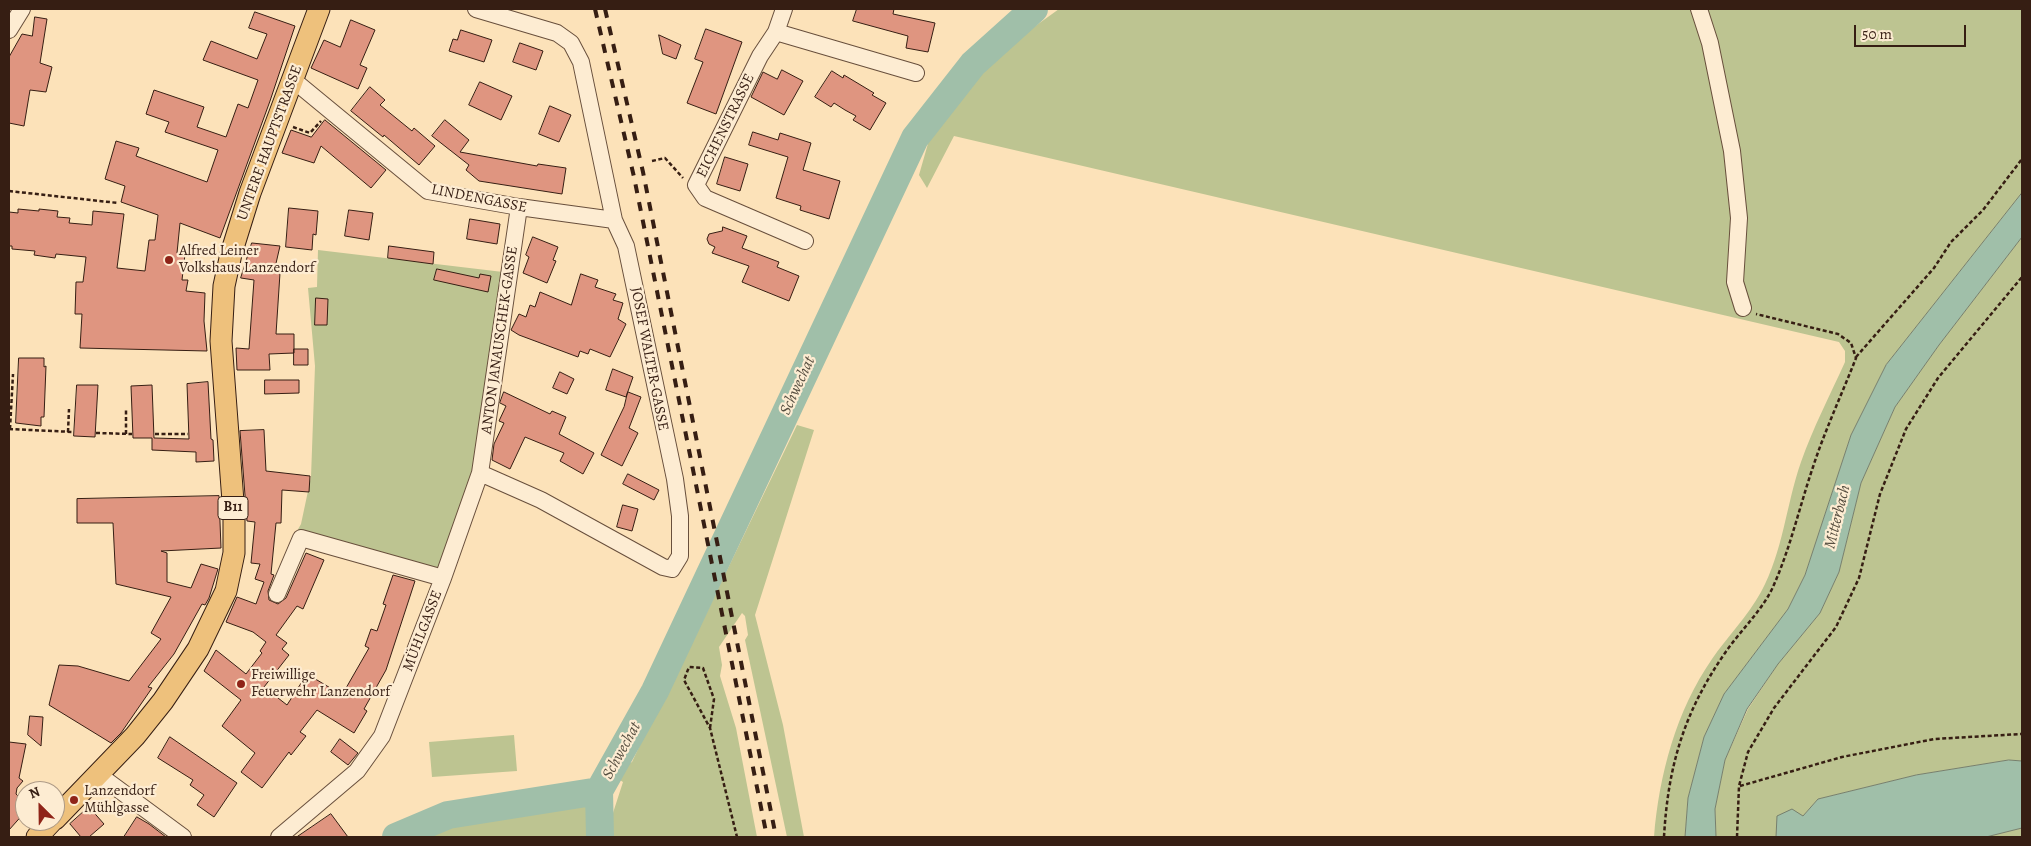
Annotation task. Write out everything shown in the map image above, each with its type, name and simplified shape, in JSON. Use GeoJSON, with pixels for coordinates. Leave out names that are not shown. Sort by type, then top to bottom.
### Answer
{"type":"FeatureCollection","features":[{"type":"Feature","properties":{"kind":"main road","name":"UNTERE HAUPTSTRASSE"},"geometry":{"type":"LineString","coordinates":[[65,809],[135,736],[162,701],[198,649],[226,591],[234,553],[234,515],[221,341],[222,305],[231,254],[250,193],[319,9]]}},
{"type":"Feature","properties":{"kind":"street"},"geometry":{"type":"LineString","coordinates":[[9,30],[22,9]]}},
{"type":"Feature","properties":{"kind":"street","name":"JOSEF WALTER-GASSE"},"geometry":{"type":"LineString","coordinates":[[476,9],[557,33],[571,43],[581,62],[614,220],[626,246],[675,479],[680,516],[680,556],[672,569],[663,567],[541,500],[480,473]]}},
{"type":"Feature","properties":{"kind":"street","name":"EICHENSTRASSE"},"geometry":{"type":"LineString","coordinates":[[784,9],[776,32],[760,56],[696,185],[705,198],[805,241]]}},
{"type":"Feature","properties":{"kind":"street"},"geometry":{"type":"LineString","coordinates":[[1699,9],[1710,43],[1732,152],[1739,218],[1735,282],[1743,308]]}},
{"type":"Feature","properties":{"kind":"street"},"geometry":{"type":"LineString","coordinates":[[776,32],[916,73]]}},
{"type":"Feature","properties":{"kind":"street","name":"LINDENGASSE"},"geometry":{"type":"LineString","coordinates":[[292,79],[428,191],[519,207],[614,220]]}},
{"type":"Feature","properties":{"kind":"street","name":"ANTON JANAUSCHEK-GASSE"},"geometry":{"type":"LineString","coordinates":[[480,473],[519,207]]}},
{"type":"Feature","properties":{"kind":"street","name":"MÜHLGASSE"},"geometry":{"type":"LineString","coordinates":[[279,837],[357,771],[382,736],[443,578],[480,473]]}},
{"type":"Feature","properties":{"kind":"street"},"geometry":{"type":"LineString","coordinates":[[277,594],[301,538],[443,578]]}},
{"type":"Feature","properties":{"kind":"street"},"geometry":{"type":"LineString","coordinates":[[99,775],[183,837]]}},
{"type":"Feature","properties":{"kind":"path"},"geometry":{"type":"LineString","coordinates":[[278,121],[310,133],[330,110]]}},
{"type":"Feature","properties":{"kind":"path"},"geometry":{"type":"LineString","coordinates":[[652,161],[665,158],[681,177],[696,185]]}},
{"type":"Feature","properties":{"kind":"path"},"geometry":{"type":"LineString","coordinates":[[1664,837],[1666,798],[1679,742],[1702,688],[1726,652],[1759,611],[1772,590],[1794,532],[1813,466],[1856,358],[1934,268],[1951,242],[1983,210],[2022,159]]}},
{"type":"Feature","properties":{"kind":"path"},"geometry":{"type":"LineString","coordinates":[[9,191],[118,203]]}},
{"type":"Feature","properties":{"kind":"path"},"geometry":{"type":"LineString","coordinates":[[1737,837],[1739,786],[1748,752],[1774,708],[1836,627],[1840,619],[1858,578],[1880,494],[1906,429],[1938,378],[2022,277]]}},
{"type":"Feature","properties":{"kind":"path"},"geometry":{"type":"LineString","coordinates":[[1743,308],[1755,314],[1838,334],[1851,342],[1856,358]]}},
{"type":"Feature","properties":{"kind":"path"},"geometry":{"type":"LineString","coordinates":[[13,374],[10,429],[74,432]]}},
{"type":"Feature","properties":{"kind":"path"},"geometry":{"type":"LineString","coordinates":[[126,408],[126,434]]}},
{"type":"Feature","properties":{"kind":"path"},"geometry":{"type":"LineString","coordinates":[[68,432],[69,409]]}},
{"type":"Feature","properties":{"kind":"path"},"geometry":{"type":"LineString","coordinates":[[96,433],[132,434]]}},
{"type":"Feature","properties":{"kind":"path"},"geometry":{"type":"LineString","coordinates":[[155,434],[188,434]]}},
{"type":"Feature","properties":{"kind":"path"},"geometry":{"type":"LineString","coordinates":[[710,728],[714,699],[703,668],[690,667],[684,680],[710,728],[737,837]]}},
{"type":"Feature","properties":{"kind":"path"},"geometry":{"type":"LineString","coordinates":[[1739,786],[1842,757],[1934,739],[2022,734]]}},
{"type":"Feature","properties":{"kind":"shaded area"},"geometry":{"type":"Polygon","coordinates":[[[1059,9],[2022,9],[2022,193],[1886,365],[1851,435],[1805,575],[1788,609],[1724,694],[1704,737],[1688,798],[1685,837],[1654,837],[1660,790],[1671,744],[1688,700],[1699,679],[1750,610],[1768,577],[1779,545],[1801,462],[1816,424],[1845,362],[1845,351],[1839,342],[954,136],[927,188],[919,175],[935,119],[984,63],[1059,9]]]}},
{"type":"Feature","properties":{"kind":"shaded area"},"geometry":{"type":"Polygon","coordinates":[[[2022,237],[2022,761],[2009,760],[1916,775],[1818,799],[1803,816],[1776,834],[1776,837],[1716,837],[1715,809],[1725,760],[1748,709],[1778,664],[1820,613],[1839,572],[1861,483],[1895,407],[1939,345],[2022,237]]]}},
{"type":"Feature","properties":{"kind":"shaded area"},"geometry":{"type":"Polygon","coordinates":[[[318,250],[503,272],[470,488],[442,571],[296,533],[301,524],[311,477],[315,366],[308,288],[317,287],[318,250]]]}},
{"type":"Feature","properties":{"kind":"shaded area"},"geometry":{"type":"Polygon","coordinates":[[[797,425],[814,430],[755,615],[783,725],[804,837],[787,837],[745,640],[748,635],[745,616],[742,613],[719,647],[722,665],[720,676],[736,728],[757,837],[613,837],[612,816],[623,782],[615,777],[619,768],[632,762],[656,711],[691,645],[797,425]]]}},
{"type":"Feature","properties":{"kind":"shaded area"},"geometry":{"type":"Polygon","coordinates":[[[514,735],[517,771],[432,777],[429,742],[514,735]]]}},
{"type":"Feature","properties":{"kind":"shaded area"},"geometry":{"type":"Polygon","coordinates":[[[591,797],[595,837],[405,837],[449,818],[591,797]]]}},
{"type":"Feature","properties":{"kind":"shaded area"},"geometry":{"type":"Polygon","coordinates":[[[2022,828],[2022,837],[1986,837],[2022,828]]]}},
{"type":"Feature","properties":{"kind":"water","name":"Mitterbach"},"geometry":{"type":"Polygon","coordinates":[[[2022,193],[2022,237],[1939,345],[1895,407],[1861,483],[1839,572],[1820,613],[1778,664],[1747,709],[1725,760],[1715,809],[1716,837],[1685,837],[1688,798],[1704,737],[1724,694],[1788,609],[1805,575],[1851,435],[1886,365],[2022,193]]]}},
{"type":"Feature","properties":{"kind":"water"},"geometry":{"type":"Polygon","coordinates":[[[2009,760],[2022,761],[2022,828],[1986,837],[1776,837],[1777,816],[1792,809],[1803,816],[1818,799],[1916,775],[2009,760]]]}},
{"type":"Feature","properties":{"kind":"building"},"geometry":{"type":"Polygon","coordinates":[[[857,9],[894,9],[893,14],[935,23],[928,52],[906,48],[908,36],[853,21],[857,9]]]}},
{"type":"Feature","properties":{"kind":"building"},"geometry":{"type":"Polygon","coordinates":[[[255,12],[295,26],[270,101],[220,238],[180,223],[177,253],[185,254],[182,280],[188,280],[186,291],[205,293],[204,321],[207,351],[80,348],[82,314],[75,314],[76,282],[83,282],[86,257],[56,254],[55,258],[34,255],[35,251],[12,249],[12,246],[9,246],[9,212],[18,213],[18,209],[58,211],[57,217],[70,218],[69,223],[92,225],[93,211],[124,214],[117,268],[145,271],[149,240],[155,240],[158,215],[121,202],[125,186],[105,179],[116,141],[139,148],[136,156],[207,182],[218,150],[165,132],[169,122],[146,114],[154,90],[204,107],[197,127],[226,137],[238,104],[248,108],[258,80],[203,60],[211,41],[257,59],[267,34],[249,28],[255,12]]]}},
{"type":"Feature","properties":{"kind":"building"},"geometry":{"type":"Polygon","coordinates":[[[35,17],[47,19],[40,63],[52,67],[46,92],[30,90],[24,126],[9,123],[9,57],[22,34],[32,36],[35,17]]]}},
{"type":"Feature","properties":{"kind":"building"},"geometry":{"type":"Polygon","coordinates":[[[351,20],[375,30],[360,65],[367,68],[358,89],[311,68],[324,40],[340,47],[351,20]]]}},
{"type":"Feature","properties":{"kind":"building"},"geometry":{"type":"Polygon","coordinates":[[[706,29],[742,42],[716,114],[687,103],[703,62],[695,59],[706,29]]]}},
{"type":"Feature","properties":{"kind":"building"},"geometry":{"type":"Polygon","coordinates":[[[461,30],[492,40],[484,62],[449,51],[453,39],[457,40],[461,30]]]}},
{"type":"Feature","properties":{"kind":"building"},"geometry":{"type":"Polygon","coordinates":[[[659,35],[681,45],[676,59],[663,54],[659,35]]]}},
{"type":"Feature","properties":{"kind":"building"},"geometry":{"type":"Polygon","coordinates":[[[520,43],[543,51],[536,70],[513,62],[520,43]]]}},
{"type":"Feature","properties":{"kind":"building"},"geometry":{"type":"Polygon","coordinates":[[[782,70],[803,81],[784,115],[751,97],[763,72],[777,79],[782,70]]]}},
{"type":"Feature","properties":{"kind":"building"},"geometry":{"type":"Polygon","coordinates":[[[832,71],[843,78],[844,75],[874,93],[872,95],[886,103],[870,130],[853,120],[856,116],[834,103],[831,107],[815,97],[832,71]]]}},
{"type":"Feature","properties":{"kind":"building"},"geometry":{"type":"Polygon","coordinates":[[[480,82],[512,96],[501,120],[469,105],[480,82]]]}},
{"type":"Feature","properties":{"kind":"building"},"geometry":{"type":"Polygon","coordinates":[[[370,87],[385,100],[380,105],[412,131],[414,128],[435,146],[419,165],[384,135],[383,137],[351,111],[370,87]]]}},
{"type":"Feature","properties":{"kind":"building"},"geometry":{"type":"Polygon","coordinates":[[[550,106],[571,115],[559,142],[539,134],[550,106]]]}},
{"type":"Feature","properties":{"kind":"building"},"geometry":{"type":"Polygon","coordinates":[[[325,120],[386,170],[371,188],[321,146],[314,163],[282,153],[291,130],[311,137],[325,120]]]}},
{"type":"Feature","properties":{"kind":"building"},"geometry":{"type":"Polygon","coordinates":[[[445,120],[469,140],[460,152],[537,166],[538,164],[566,168],[562,194],[479,181],[466,170],[469,165],[432,136],[445,120]]]}},
{"type":"Feature","properties":{"kind":"building"},"geometry":{"type":"Polygon","coordinates":[[[753,132],[778,140],[780,133],[811,143],[803,170],[840,181],[829,219],[800,210],[801,206],[776,198],[788,157],[749,145],[753,132]]]}},
{"type":"Feature","properties":{"kind":"building"},"geometry":{"type":"Polygon","coordinates":[[[725,157],[748,164],[740,191],[717,184],[725,157]]]}},
{"type":"Feature","properties":{"kind":"building"},"geometry":{"type":"Polygon","coordinates":[[[289,208],[318,211],[316,235],[313,234],[312,250],[286,247],[289,208]]]}},
{"type":"Feature","properties":{"kind":"building"},"geometry":{"type":"Polygon","coordinates":[[[349,210],[373,213],[369,240],[345,236],[349,210]]]}},
{"type":"Feature","properties":{"kind":"building"},"geometry":{"type":"Polygon","coordinates":[[[470,219],[500,224],[497,244],[467,239],[470,219]]]}},
{"type":"Feature","properties":{"kind":"building"},"geometry":{"type":"Polygon","coordinates":[[[723,227],[747,236],[742,248],[779,262],[777,267],[799,276],[789,301],[742,282],[749,266],[712,253],[715,247],[709,244],[707,239],[709,234],[722,231],[723,227]]]}},
{"type":"Feature","properties":{"kind":"building"},"geometry":{"type":"Polygon","coordinates":[[[533,237],[558,247],[553,260],[556,261],[547,283],[523,273],[529,257],[526,255],[533,237]]]}},
{"type":"Feature","properties":{"kind":"building"},"geometry":{"type":"Polygon","coordinates":[[[252,243],[280,246],[274,272],[280,273],[276,334],[294,334],[294,353],[269,354],[270,370],[237,370],[236,348],[249,349],[254,280],[241,278],[252,243]]]}},
{"type":"Feature","properties":{"kind":"building"},"geometry":{"type":"Polygon","coordinates":[[[389,246],[434,252],[433,264],[388,258],[389,246]]]}},
{"type":"Feature","properties":{"kind":"building"},"geometry":{"type":"Polygon","coordinates":[[[437,269],[479,278],[480,274],[491,276],[488,292],[434,280],[437,269]]]}},
{"type":"Feature","properties":{"kind":"building"},"geometry":{"type":"Polygon","coordinates":[[[581,274],[598,280],[595,287],[616,294],[613,300],[623,303],[618,319],[626,324],[610,357],[590,349],[588,354],[580,351],[578,357],[519,335],[511,330],[519,314],[526,317],[530,305],[535,307],[540,292],[571,305],[581,274]]]}},
{"type":"Feature","properties":{"kind":"building"},"geometry":{"type":"Polygon","coordinates":[[[316,298],[328,299],[327,325],[315,325],[316,298]]]}},
{"type":"Feature","properties":{"kind":"building"},"geometry":{"type":"Polygon","coordinates":[[[294,349],[308,349],[308,365],[294,365],[294,349]]]}},
{"type":"Feature","properties":{"kind":"building"},"geometry":{"type":"Polygon","coordinates":[[[19,358],[44,358],[44,367],[46,366],[44,417],[41,417],[41,426],[16,423],[19,358]]]}},
{"type":"Feature","properties":{"kind":"building"},"geometry":{"type":"Polygon","coordinates":[[[613,369],[633,377],[626,397],[606,390],[613,369]]]}},
{"type":"Feature","properties":{"kind":"building"},"geometry":{"type":"Polygon","coordinates":[[[560,372],[574,379],[567,394],[553,388],[560,372]]]}},
{"type":"Feature","properties":{"kind":"building"},"geometry":{"type":"Polygon","coordinates":[[[265,380],[299,380],[299,393],[265,394],[265,380]]]}},
{"type":"Feature","properties":{"kind":"building"},"geometry":{"type":"Polygon","coordinates":[[[208,382],[214,461],[196,462],[196,452],[152,450],[152,438],[133,438],[131,386],[152,385],[154,438],[189,439],[187,384],[208,382]]]}},
{"type":"Feature","properties":{"kind":"building"},"geometry":{"type":"Polygon","coordinates":[[[77,385],[98,385],[95,437],[74,436],[77,385]]]}},
{"type":"Feature","properties":{"kind":"building"},"geometry":{"type":"Polygon","coordinates":[[[504,392],[550,414],[552,411],[566,417],[559,434],[594,453],[583,474],[560,461],[564,453],[525,437],[510,469],[492,460],[494,444],[504,423],[499,421],[506,406],[500,403],[504,392]]]}},
{"type":"Feature","properties":{"kind":"building"},"geometry":{"type":"Polygon","coordinates":[[[628,392],[641,397],[629,428],[638,433],[622,466],[601,455],[624,407],[628,392]]]}},
{"type":"Feature","properties":{"kind":"building"},"geometry":{"type":"Polygon","coordinates":[[[264,430],[266,471],[310,476],[309,492],[282,490],[281,523],[276,523],[271,574],[274,575],[268,591],[269,600],[278,604],[286,598],[306,553],[324,560],[303,609],[297,606],[276,635],[287,643],[282,649],[289,655],[264,687],[287,705],[307,674],[342,695],[369,648],[365,646],[371,629],[377,631],[386,605],[383,604],[393,575],[415,581],[386,670],[364,709],[367,711],[354,733],[317,710],[300,732],[306,736],[291,755],[289,752],[262,788],[241,772],[255,753],[222,726],[241,700],[204,671],[216,650],[246,674],[262,653],[260,651],[266,642],[253,632],[226,622],[237,597],[256,604],[264,582],[255,579],[260,564],[251,563],[255,522],[247,521],[240,431],[264,430]]]}},
{"type":"Feature","properties":{"kind":"building"},"geometry":{"type":"Polygon","coordinates":[[[628,474],[659,490],[654,500],[623,484],[628,474]]]}},
{"type":"Feature","properties":{"kind":"building"},"geometry":{"type":"Polygon","coordinates":[[[219,496],[221,548],[161,551],[167,553],[167,582],[191,588],[201,564],[218,569],[209,598],[205,605],[202,604],[174,654],[148,687],[152,688],[121,733],[111,743],[49,705],[59,665],[78,666],[129,681],[161,639],[151,633],[171,597],[116,584],[113,523],[77,523],[77,499],[219,496]]]}},
{"type":"Feature","properties":{"kind":"building"},"geometry":{"type":"Polygon","coordinates":[[[623,505],[638,509],[632,531],[617,527],[623,505]]]}},
{"type":"Feature","properties":{"kind":"building"},"geometry":{"type":"Polygon","coordinates":[[[30,716],[43,717],[41,746],[28,735],[30,716]]]}},
{"type":"Feature","properties":{"kind":"building"},"geometry":{"type":"Polygon","coordinates":[[[170,737],[237,783],[214,817],[197,805],[204,795],[190,785],[193,780],[158,758],[170,737]]]}},
{"type":"Feature","properties":{"kind":"building"},"geometry":{"type":"Polygon","coordinates":[[[340,739],[358,753],[348,765],[331,752],[340,739]]]}},
{"type":"Feature","properties":{"kind":"building"},"geometry":{"type":"Polygon","coordinates":[[[9,742],[26,744],[19,778],[23,781],[15,781],[15,823],[9,830],[9,742]]]}},
{"type":"Feature","properties":{"kind":"building"},"geometry":{"type":"Polygon","coordinates":[[[89,807],[104,824],[89,837],[81,837],[70,824],[89,807]]]}},
{"type":"Feature","properties":{"kind":"building"},"geometry":{"type":"Polygon","coordinates":[[[331,814],[348,837],[297,837],[331,814]]]}},
{"type":"Feature","properties":{"kind":"building"},"geometry":{"type":"Polygon","coordinates":[[[137,817],[149,824],[166,837],[124,837],[137,817]]]}},
{"type":"Feature","properties":{"kind":"waterway","name":"Schwechat"},"geometry":{"type":"LineString","coordinates":[[600,837],[599,791],[655,691],[915,138],[973,64],[1034,9]]}},
{"type":"Feature","properties":{"kind":"waterway","name":"Schwechat"},"geometry":{"type":"LineString","coordinates":[[396,837],[448,815],[599,791]]}},
{"type":"Feature","properties":{"kind":"railway"},"geometry":{"type":"LineString","coordinates":[[595,9],[634,177],[767,837]]}},
{"type":"Feature","properties":{"kind":"railway"},"geometry":{"type":"LineString","coordinates":[[605,9],[643,172],[776,837]]}},
{"type":"Feature","properties":{"kind":"place","name":"Alfred Leiner Volkshaus Lanzendorf"},"geometry":{"type":"Point","coordinates":[169,260]}},
{"type":"Feature","properties":{"kind":"place","name":"Freiwillige Feuerwehr Lanzendorf"},"geometry":{"type":"Point","coordinates":[241,684]}},
{"type":"Feature","properties":{"kind":"place","name":"Lanzendorf Mühlgasse"},"geometry":{"type":"Point","coordinates":[74,800]}}]}
